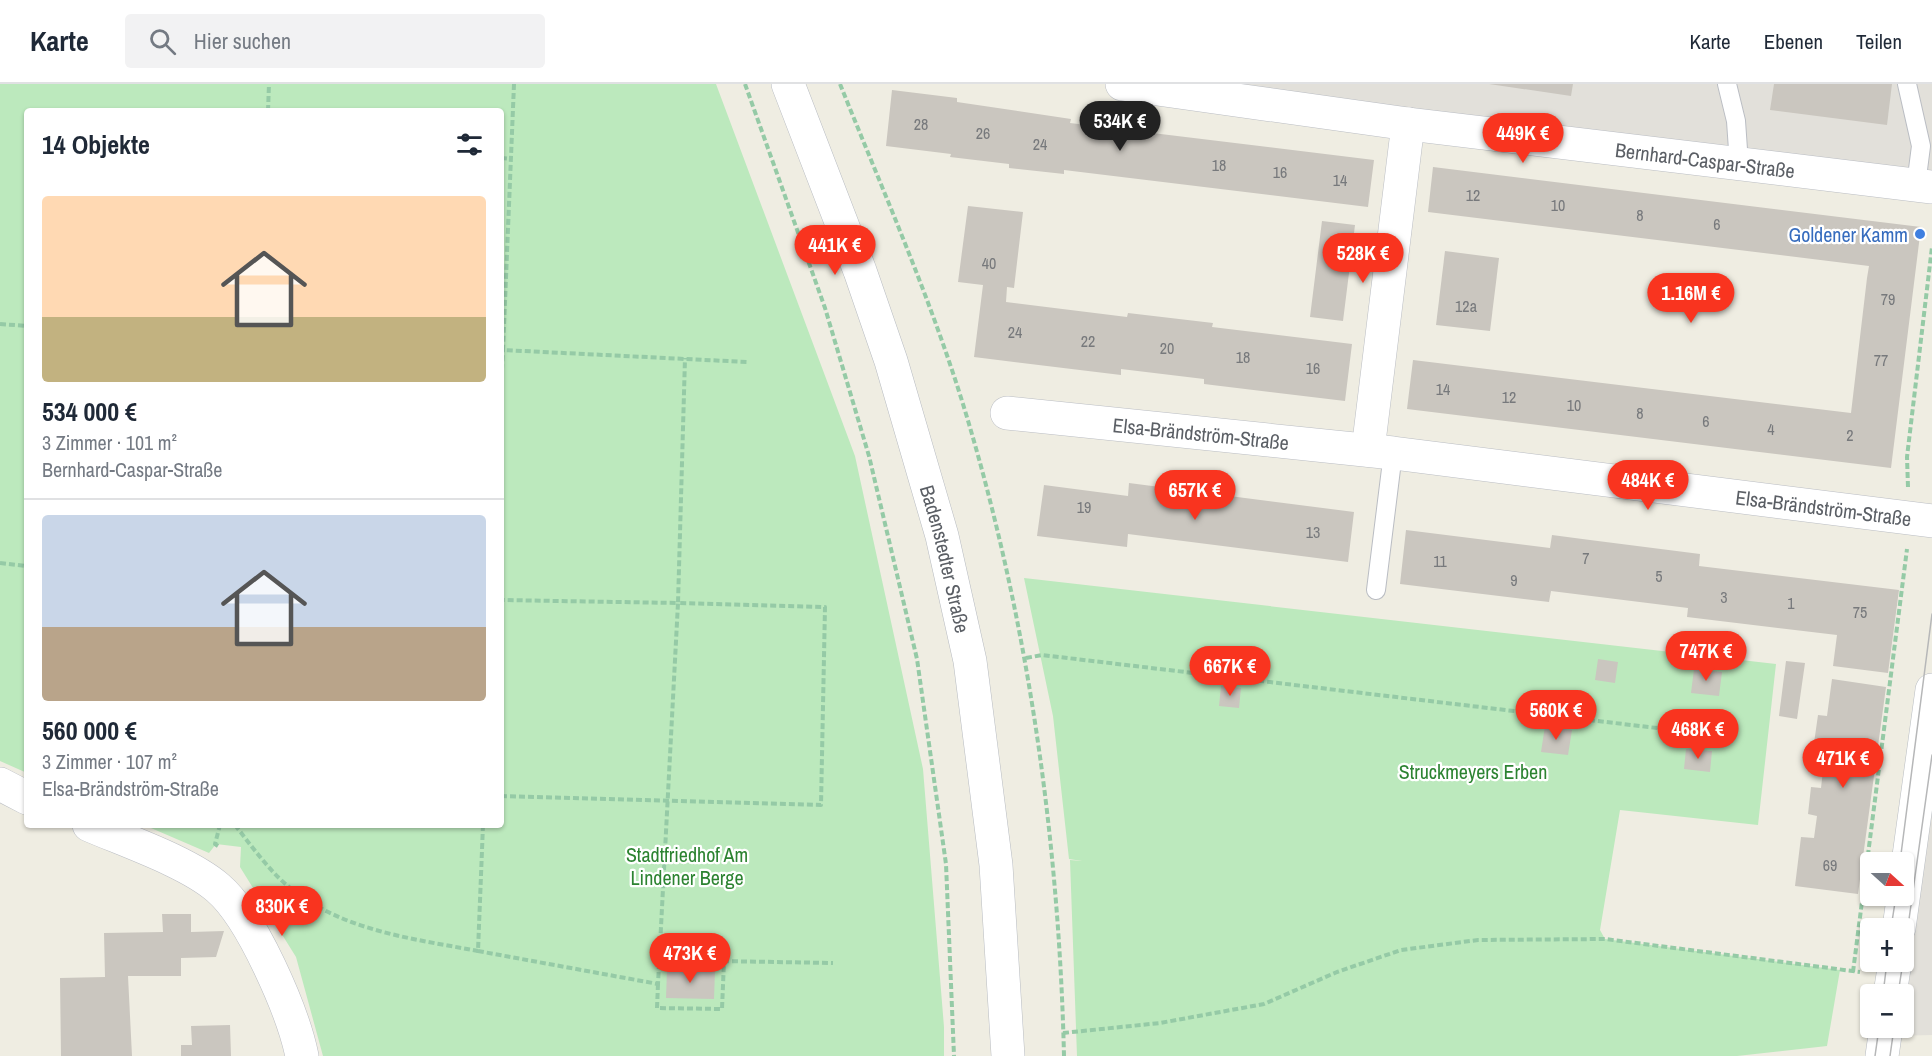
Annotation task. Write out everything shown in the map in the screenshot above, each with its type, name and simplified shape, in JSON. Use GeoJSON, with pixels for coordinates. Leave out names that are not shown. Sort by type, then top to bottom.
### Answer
{"type":"FeatureCollection","features":[{"type":"Feature","properties":{"kind":"street","name":"Badenstedter Straße"},"geometry":{"type":"LineString","coordinates":[[788,84],[860,271],[891,361],[923,465],[960,615],[970,661],[996,865],[1008,1056]]}},
{"type":"Feature","properties":{"kind":"street","name":"Bernhard-Caspar-Straße"},"geometry":{"type":"LineString","coordinates":[[1122,84],[1408,124],[1924,186]]}},
{"type":"Feature","properties":{"kind":"street"},"geometry":{"type":"LineString","coordinates":[[1381,452],[1408,124]]}},
{"type":"Feature","properties":{"kind":"street","name":"Elsa-Brändström-Straße"},"geometry":{"type":"LineString","coordinates":[[1008,413],[1381,452],[1921,520]]}},
{"type":"Feature","properties":{"kind":"street"},"geometry":{"type":"LineString","coordinates":[[1900,918],[1932,690]]}},
{"type":"Feature","properties":{"kind":"street"},"geometry":{"type":"LineString","coordinates":[[0,784],[24,796]]}},
{"type":"Feature","properties":{"kind":"street"},"geometry":{"type":"LineString","coordinates":[[96,828],[188,869],[218,888],[240,917],[263,955],[278,987],[302,1056]]}},
{"type":"Feature","properties":{"kind":"street"},"geometry":{"type":"LineString","coordinates":[[1882,1056],[1885,1038]]}},
{"type":"Feature","properties":{"kind":"lane"},"geometry":{"type":"LineString","coordinates":[[1727,84],[1736,121],[1739,164]]}},
{"type":"Feature","properties":{"kind":"lane"},"geometry":{"type":"LineString","coordinates":[[1907,84],[1921,146],[1924,186]]}},
{"type":"Feature","properties":{"kind":"lane"},"geometry":{"type":"LineString","coordinates":[[1376,590],[1381,452]]}},
{"type":"Feature","properties":{"kind":"path"},"geometry":{"type":"LineString","coordinates":[[268,108],[269,84]]}},
{"type":"Feature","properties":{"kind":"path"},"geometry":{"type":"LineString","coordinates":[[504,308],[514,84]]}},
{"type":"Feature","properties":{"kind":"path"},"geometry":{"type":"LineString","coordinates":[[745,84],[825,308],[869,456],[917,659],[946,864],[954,1056]]}},
{"type":"Feature","properties":{"kind":"path"},"geometry":{"type":"LineString","coordinates":[[840,84],[938,331],[969,423],[1026,658],[1055,885],[1064,1056]]}},
{"type":"Feature","properties":{"kind":"path"},"geometry":{"type":"LineString","coordinates":[[504,158],[511,159]]}},
{"type":"Feature","properties":{"kind":"path"},"geometry":{"type":"LineString","coordinates":[[1853,972],[1921,520],[1907,457],[1932,247]]}},
{"type":"Feature","properties":{"kind":"path"},"geometry":{"type":"LineString","coordinates":[[0,324],[24,326]]}},
{"type":"Feature","properties":{"kind":"path"},"geometry":{"type":"LineString","coordinates":[[504,350],[747,362]]}},
{"type":"Feature","properties":{"kind":"path"},"geometry":{"type":"LineString","coordinates":[[685,358],[678,603],[657,1008],[723,1010],[724,961]]}},
{"type":"Feature","properties":{"kind":"path"},"geometry":{"type":"LineString","coordinates":[[0,563],[24,566]]}},
{"type":"Feature","properties":{"kind":"path"},"geometry":{"type":"LineString","coordinates":[[504,600],[825,607],[821,806],[504,796]]}},
{"type":"Feature","properties":{"kind":"path"},"geometry":{"type":"LineString","coordinates":[[1026,658],[1042,655],[1724,736]]}},
{"type":"Feature","properties":{"kind":"path"},"geometry":{"type":"LineString","coordinates":[[238,828],[280,878],[322,910],[381,933],[658,984]]}},
{"type":"Feature","properties":{"kind":"path"},"geometry":{"type":"LineString","coordinates":[[478,951],[483,828]]}},
{"type":"Feature","properties":{"kind":"path"},"geometry":{"type":"LineString","coordinates":[[1063,1033],[1160,1023],[1264,1004],[1337,972],[1401,950],[1478,940],[1605,939],[1893,977]]}},
{"type":"Feature","properties":{"kind":"path"},"geometry":{"type":"LineString","coordinates":[[660,960],[833,963]]}},
{"type":"Feature","properties":{"kind":"shaded area"},"geometry":{"type":"Polygon","coordinates":[[[1122,84],[1932,84],[1932,187],[1122,84]]]}},
{"type":"Feature","properties":{"kind":"shaded area"},"geometry":{"type":"Polygon","coordinates":[[[1932,690],[1932,1035],[1914,1035],[1914,984],[1904,984],[1904,972],[1914,972],[1914,918],[1905,918],[1907,906],[1914,906],[1913,852],[1932,690]]]}},
{"type":"Feature","properties":{"kind":"green space","name":"Stadtfriedhof Am Lindener Berge"},"geometry":{"type":"Polygon","coordinates":[[[0,84],[716,84],[855,456],[923,769],[944,1027],[944,1056],[323,1056],[296,957],[240,867],[241,847],[216,844],[209,853],[151,828],[504,828],[504,108],[24,108],[24,772],[0,761],[0,84]]]}},
{"type":"Feature","properties":{"kind":"green space","name":"Struckmeyers Erben"},"geometry":{"type":"Polygon","coordinates":[[[1024,578],[1776,664],[1758,825],[1620,810],[1600,930],[1605,939],[1840,970],[1827,1046],[1737,1056],[1077,1056],[1070,860],[1082,861],[1069,859],[1053,716],[1024,578]]]}},
{"type":"Feature","properties":{"kind":"building"},"geometry":{"type":"Polygon","coordinates":[[[1489,84],[1573,84],[1571,96],[1489,84]]]}},
{"type":"Feature","properties":{"kind":"building"},"geometry":{"type":"Polygon","coordinates":[[[1774,84],[1892,84],[1887,125],[1770,110],[1774,84]]]}},
{"type":"Feature","properties":{"kind":"building"},"geometry":{"type":"Polygon","coordinates":[[[892,90],[957,98],[957,102],[1071,119],[1070,123],[1374,160],[1368,207],[1064,170],[1064,174],[1009,168],[1009,164],[886,146],[892,90]]]}},
{"type":"Feature","properties":{"kind":"building"},"geometry":{"type":"Polygon","coordinates":[[[1433,167],[1921,227],[1891,468],[1407,409],[1413,360],[1851,413],[1869,266],[1428,212],[1433,167]]]}},
{"type":"Feature","properties":{"kind":"building"},"geometry":{"type":"Polygon","coordinates":[[[968,206],[1023,212],[1014,288],[1007,287],[1006,302],[1127,317],[1128,313],[1213,323],[1212,327],[1352,344],[1345,401],[1204,384],[1204,379],[1121,369],[1121,375],[974,357],[983,285],[958,282],[968,206]]]}},
{"type":"Feature","properties":{"kind":"building"},"geometry":{"type":"Polygon","coordinates":[[[1322,221],[1355,225],[1343,321],[1310,317],[1322,221]]]}},
{"type":"Feature","properties":{"kind":"building"},"geometry":{"type":"Polygon","coordinates":[[[1445,251],[1499,258],[1490,331],[1436,325],[1445,251]]]}},
{"type":"Feature","properties":{"kind":"building"},"geometry":{"type":"Polygon","coordinates":[[[1129,483],[1354,512],[1348,562],[1128,534],[1127,547],[1037,536],[1044,485],[1128,496],[1129,483]]]}},
{"type":"Feature","properties":{"kind":"building"},"geometry":{"type":"Polygon","coordinates":[[[1406,530],[1550,548],[1552,535],[1700,554],[1699,566],[1899,590],[1888,673],[1833,666],[1837,635],[1687,617],[1688,608],[1551,591],[1549,602],[1400,584],[1406,530]]]}},
{"type":"Feature","properties":{"kind":"building"},"geometry":{"type":"Polygon","coordinates":[[[1598,659],[1618,662],[1615,683],[1595,680],[1598,659]]]}},
{"type":"Feature","properties":{"kind":"building"},"geometry":{"type":"Polygon","coordinates":[[[1786,661],[1805,663],[1797,719],[1779,716],[1786,661]]]}},
{"type":"Feature","properties":{"kind":"building"},"geometry":{"type":"Polygon","coordinates":[[[1694,669],[1722,672],[1719,696],[1691,693],[1694,669]]]}},
{"type":"Feature","properties":{"kind":"building"},"geometry":{"type":"Polygon","coordinates":[[[1832,679],[1886,687],[1864,852],[1860,852],[1858,894],[1795,886],[1801,837],[1814,838],[1817,816],[1808,814],[1811,787],[1821,788],[1826,745],[1814,743],[1818,715],[1827,716],[1832,679]]]}},
{"type":"Feature","properties":{"kind":"building"},"geometry":{"type":"Polygon","coordinates":[[[1221,686],[1241,688],[1239,708],[1219,706],[1221,686]]]}},
{"type":"Feature","properties":{"kind":"building"},"geometry":{"type":"Polygon","coordinates":[[[1545,726],[1572,730],[1568,755],[1541,752],[1545,726]]]}},
{"type":"Feature","properties":{"kind":"building"},"geometry":{"type":"Polygon","coordinates":[[[1686,749],[1712,751],[1710,772],[1684,769],[1686,749]]]}},
{"type":"Feature","properties":{"kind":"building"},"geometry":{"type":"Polygon","coordinates":[[[162,914],[191,914],[191,932],[224,931],[216,957],[181,958],[181,976],[128,976],[132,1056],[61,1056],[60,978],[105,977],[104,933],[163,932],[162,914]]]}},
{"type":"Feature","properties":{"kind":"building"},"geometry":{"type":"Polygon","coordinates":[[[667,970],[715,971],[714,999],[666,998],[667,970]]]}},
{"type":"Feature","properties":{"kind":"building"},"geometry":{"type":"Polygon","coordinates":[[[230,1025],[231,1056],[181,1056],[181,1045],[192,1045],[191,1026],[230,1025]]]}},
{"type":"Feature","properties":{"kind":"tram line"},"geometry":{"type":"LineString","coordinates":[[1901,852],[1932,614]]}},
{"type":"Feature","properties":{"kind":"tram line"},"geometry":{"type":"LineString","coordinates":[[1909,918],[1932,755]]}},
{"type":"Feature","properties":{"kind":"tram line"},"geometry":{"type":"LineString","coordinates":[[1893,918],[1894,906]]}},
{"type":"Feature","properties":{"kind":"tram line"},"geometry":{"type":"LineString","coordinates":[[1884,984],[1886,972]]}},
{"type":"Feature","properties":{"kind":"tram line"},"geometry":{"type":"LineString","coordinates":[[1900,984],[1901,972]]}},
{"type":"Feature","properties":{"kind":"tram line"},"geometry":{"type":"LineString","coordinates":[[1875,1056],[1878,1038]]}},
{"type":"Feature","properties":{"kind":"tram line"},"geometry":{"type":"LineString","coordinates":[[1890,1056],[1893,1038]]}},
{"type":"Feature","properties":{"kind":"place","name":"Goldener Kamm"},"geometry":{"type":"Point","coordinates":[1920,234]}}]}
